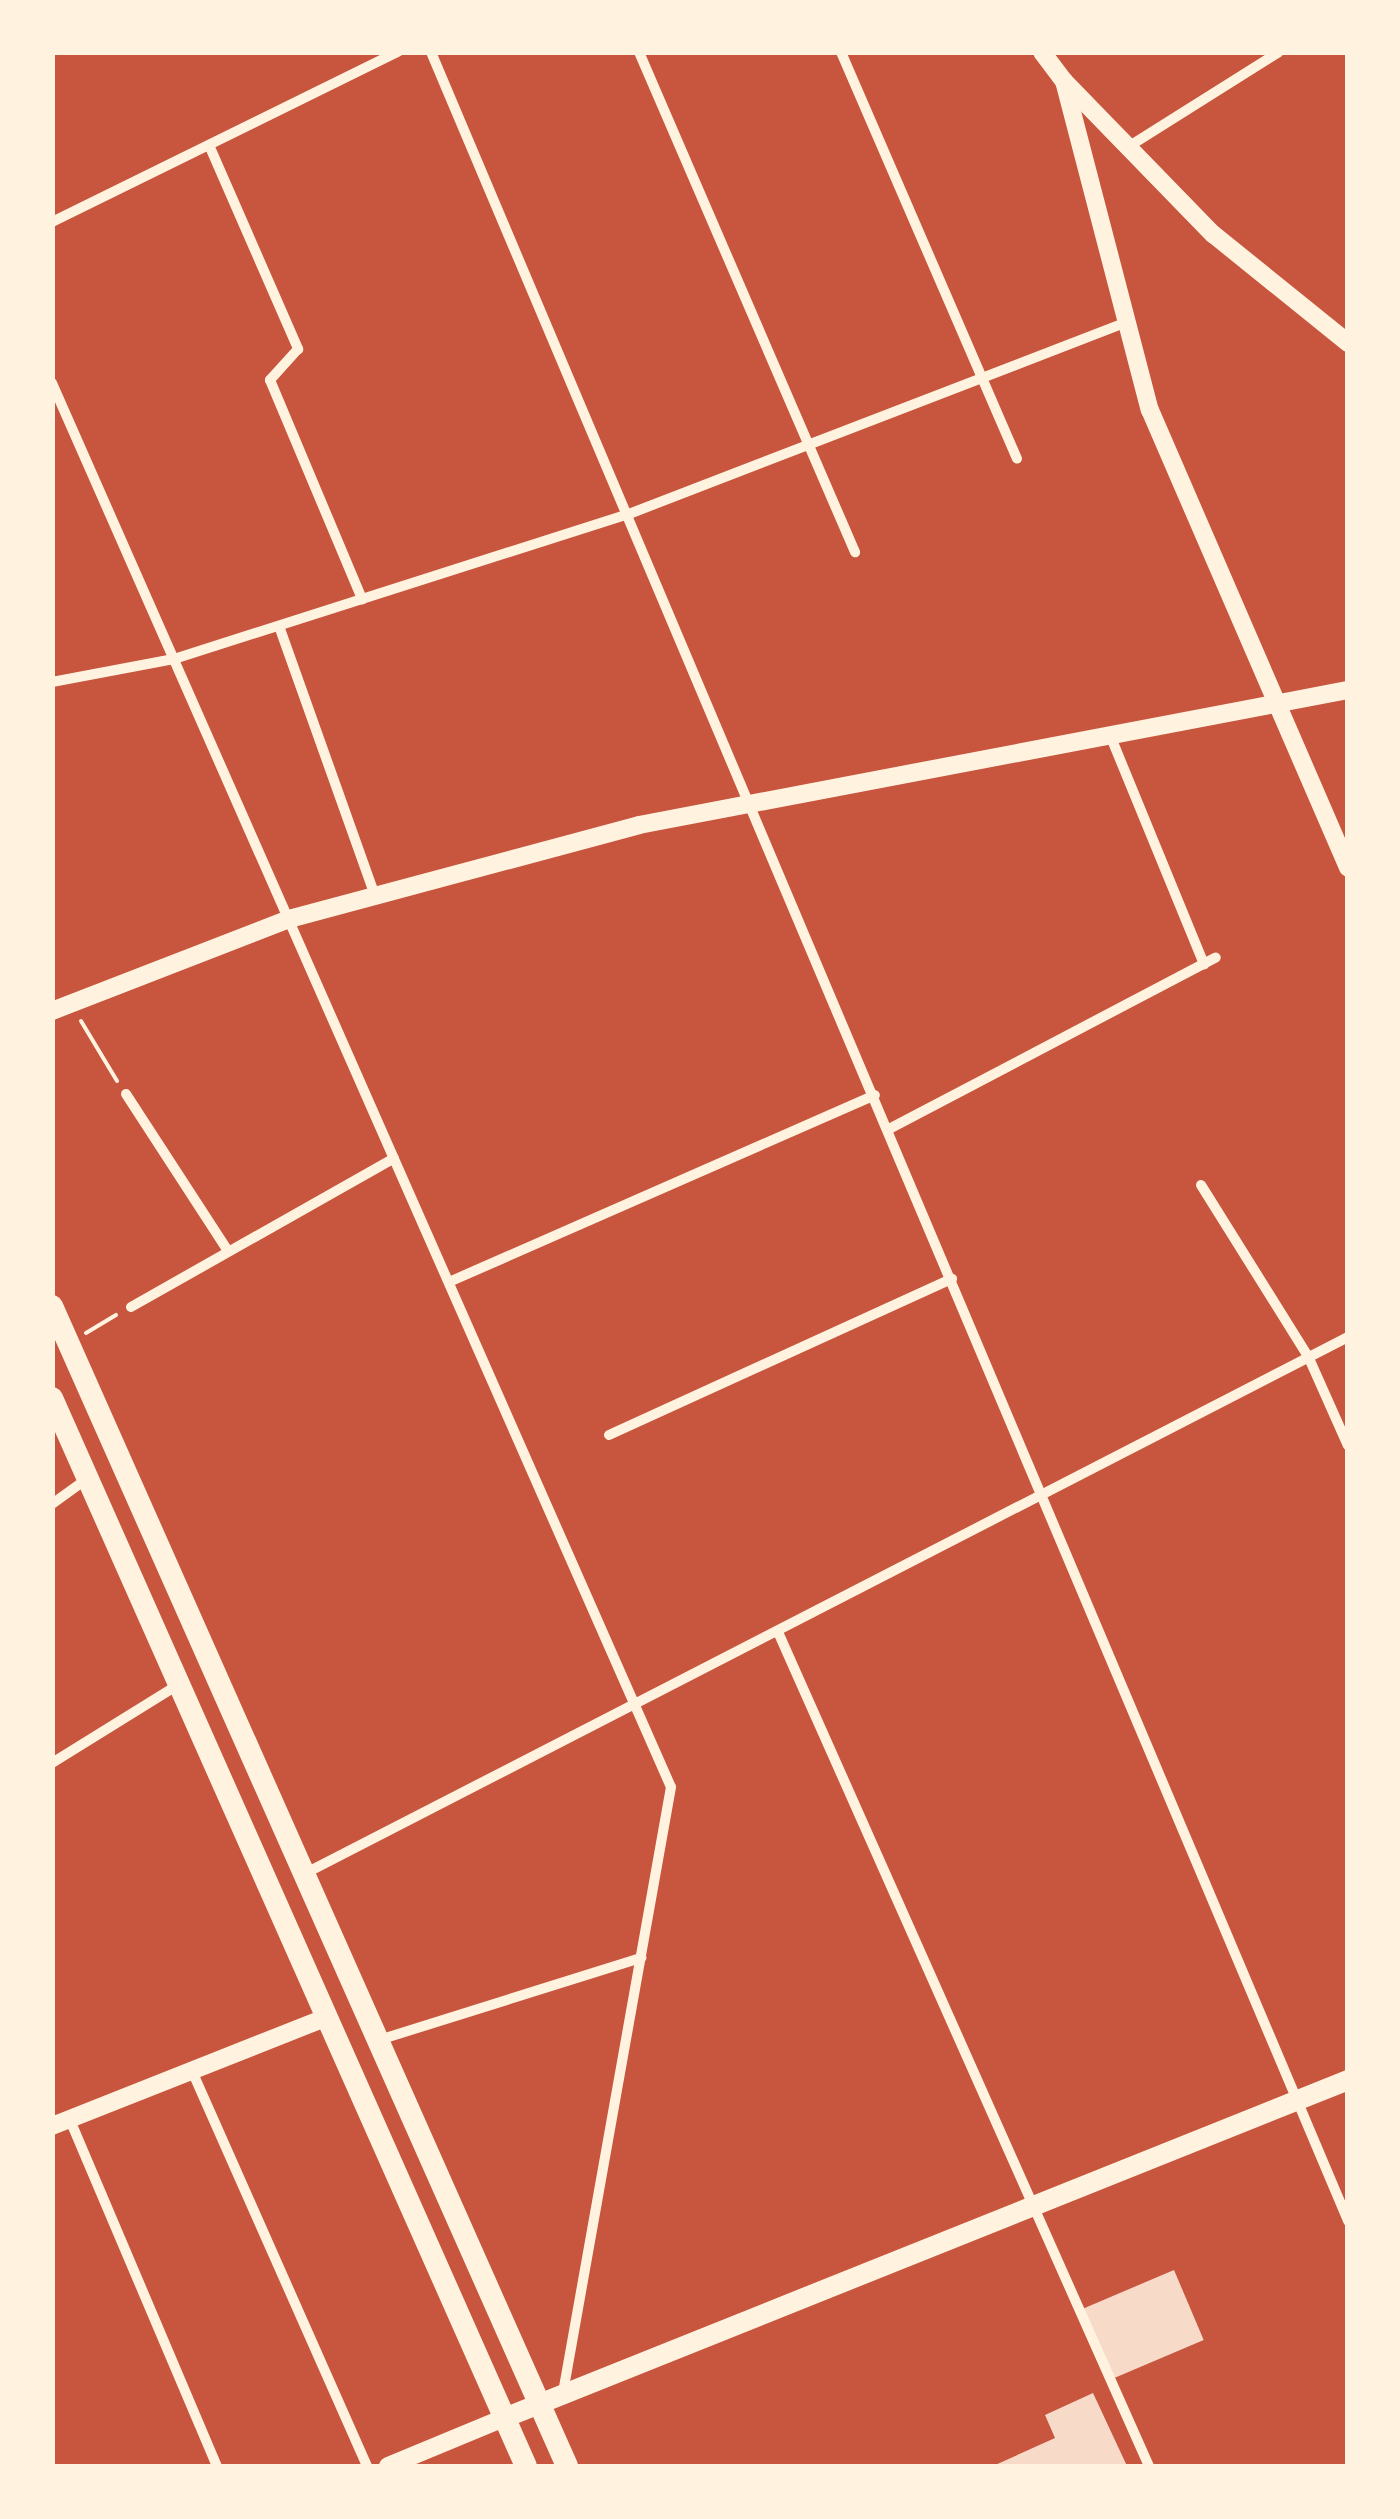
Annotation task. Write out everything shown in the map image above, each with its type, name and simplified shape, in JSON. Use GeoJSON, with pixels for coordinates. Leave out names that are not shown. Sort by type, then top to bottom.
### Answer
{"type":"FeatureCollection","features":[{"type":"Feature","properties":{"kind":"main road"},"geometry":{"type":"LineString","coordinates":[[52,1306],[567,2466]]}},
{"type":"Feature","properties":{"kind":"main road"},"geometry":{"type":"LineString","coordinates":[[52,1398],[526,2466]]}},
{"type":"Feature","properties":{"kind":"main road"},"geometry":{"type":"LineString","coordinates":[[504,2418],[1348,2080]]}},
{"type":"Feature","properties":{"kind":"street"},"geometry":{"type":"LineString","coordinates":[[52,222],[398,52]]}},
{"type":"Feature","properties":{"kind":"street"},"geometry":{"type":"LineString","coordinates":[[432,52],[1348,2221]]}},
{"type":"Feature","properties":{"kind":"street"},"geometry":{"type":"LineString","coordinates":[[639,52],[854,552]]}},
{"type":"Feature","properties":{"kind":"street"},"geometry":{"type":"LineString","coordinates":[[841,52],[1017,459]]}},
{"type":"Feature","properties":{"kind":"street"},"geometry":{"type":"LineString","coordinates":[[1042,52],[1064,81],[1213,234],[1348,342]]}},
{"type":"Feature","properties":{"kind":"street"},"geometry":{"type":"LineString","coordinates":[[1128,146],[1279,52]]}},
{"type":"Feature","properties":{"kind":"street"},"geometry":{"type":"LineString","coordinates":[[1064,81],[1150,410],[1348,868]]}},
{"type":"Feature","properties":{"kind":"street"},"geometry":{"type":"LineString","coordinates":[[209,145],[298,349],[270,380],[362,599]]}},
{"type":"Feature","properties":{"kind":"street"},"geometry":{"type":"LineString","coordinates":[[52,682],[174,659],[629,514],[1127,322]]}},
{"type":"Feature","properties":{"kind":"street"},"geometry":{"type":"LineString","coordinates":[[52,383],[671,1786],[562,2394]]}},
{"type":"Feature","properties":{"kind":"street"},"geometry":{"type":"LineString","coordinates":[[279,626],[375,896]]}},
{"type":"Feature","properties":{"kind":"street"},"geometry":{"type":"LineString","coordinates":[[61,1008],[289,919],[639,825],[1348,690]]}},
{"type":"Feature","properties":{"kind":"street"},"geometry":{"type":"LineString","coordinates":[[1110,736],[1204,964]]}},
{"type":"Feature","properties":{"kind":"street"},"geometry":{"type":"LineString","coordinates":[[889,1130],[1216,957]]}},
{"type":"Feature","properties":{"kind":"street"},"geometry":{"type":"LineString","coordinates":[[126,1094],[228,1252]]}},
{"type":"Feature","properties":{"kind":"street"},"geometry":{"type":"LineString","coordinates":[[449,1282],[875,1095]]}},
{"type":"Feature","properties":{"kind":"street"},"geometry":{"type":"LineString","coordinates":[[131,1307],[394,1158]]}},
{"type":"Feature","properties":{"kind":"street"},"geometry":{"type":"LineString","coordinates":[[1201,1185],[1308,1356],[1348,1446]]}},
{"type":"Feature","properties":{"kind":"street"},"geometry":{"type":"LineString","coordinates":[[610,1435],[952,1279]]}},
{"type":"Feature","properties":{"kind":"street"},"geometry":{"type":"LineString","coordinates":[[304,1874],[1043,1497],[1348,1336]]}},
{"type":"Feature","properties":{"kind":"street"},"geometry":{"type":"LineString","coordinates":[[52,1504],[88,1478]]}},
{"type":"Feature","properties":{"kind":"street"},"geometry":{"type":"LineString","coordinates":[[778,1632],[1150,2466]]}},
{"type":"Feature","properties":{"kind":"street"},"geometry":{"type":"LineString","coordinates":[[52,1763],[179,1684]]}},
{"type":"Feature","properties":{"kind":"street"},"geometry":{"type":"LineString","coordinates":[[378,2041],[641,1958]]}},
{"type":"Feature","properties":{"kind":"street"},"geometry":{"type":"LineString","coordinates":[[217,2466],[61,2123],[327,2017]]}},
{"type":"Feature","properties":{"kind":"street"},"geometry":{"type":"LineString","coordinates":[[192,2071],[367,2466]]}},
{"type":"Feature","properties":{"kind":"street"},"geometry":{"type":"LineString","coordinates":[[388,2466],[504,2418]]}},
{"type":"Feature","properties":{"kind":"path"},"geometry":{"type":"LineString","coordinates":[[61,1008],[126,1094]]}},
{"type":"Feature","properties":{"kind":"path"},"geometry":{"type":"LineString","coordinates":[[69,1343],[131,1307]]}},
{"type":"Feature","properties":{"kind":"building"},"geometry":{"type":"Polygon","coordinates":[[[1174,2270],[1204,2340],[1113,2379],[1083,2309],[1174,2270]]]}},
{"type":"Feature","properties":{"kind":"building"},"geometry":{"type":"Polygon","coordinates":[[[1093,2393],[1127,2466],[993,2466],[1055,2438],[1045,2415],[1093,2393]]]}}]}
